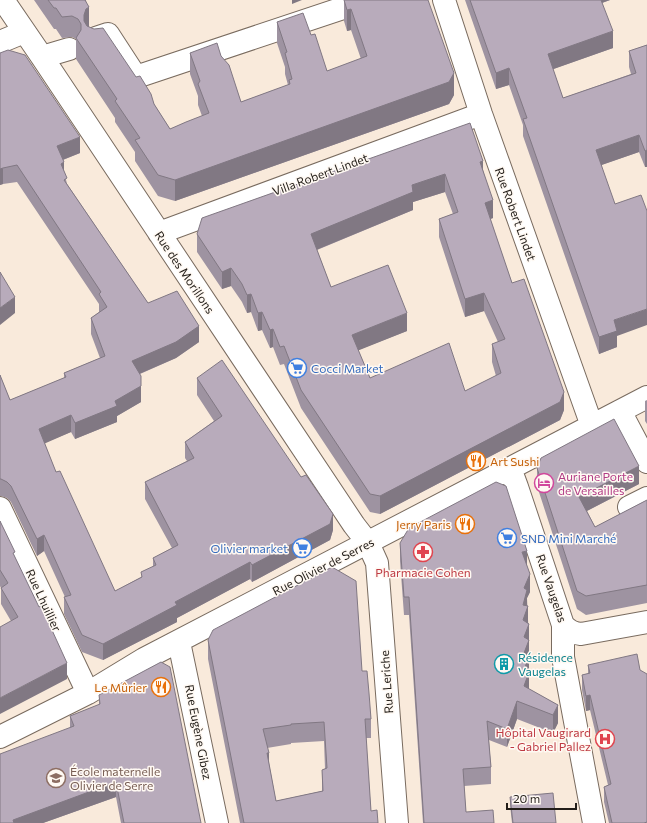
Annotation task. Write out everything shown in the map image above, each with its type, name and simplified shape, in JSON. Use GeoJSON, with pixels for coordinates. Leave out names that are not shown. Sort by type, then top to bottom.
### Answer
{"type":"FeatureCollection","features":[{"type":"Feature","properties":{"kind":"street","name":"Rue des Morillons"},"geometry":{"type":"LineString","coordinates":[[3,0],[354,525],[368,543]]}},
{"type":"Feature","properties":{"kind":"street"},"geometry":{"type":"LineString","coordinates":[[96,38],[108,34],[136,77],[367,0]]}},
{"type":"Feature","properties":{"kind":"street","name":"Rue Robert Lindet"},"geometry":{"type":"LineString","coordinates":[[444,0],[481,114],[592,426]]}},
{"type":"Feature","properties":{"kind":"street"},"geometry":{"type":"LineString","coordinates":[[0,42],[24,32]]}},
{"type":"Feature","properties":{"kind":"street"},"geometry":{"type":"LineString","coordinates":[[42,57],[69,48]]}},
{"type":"Feature","properties":{"kind":"street","name":"Villa Robert Lindet"},"geometry":{"type":"LineString","coordinates":[[159,233],[481,114]]}},
{"type":"Feature","properties":{"kind":"street","name":"Rue Olivier de Serres"},"geometry":{"type":"LineString","coordinates":[[0,737],[88,693],[144,659],[180,642],[202,629],[647,397]]}},
{"type":"Feature","properties":{"kind":"street"},"geometry":{"type":"LineString","coordinates":[[620,411],[647,462]]}},
{"type":"Feature","properties":{"kind":"street","name":"Rue Vaugelas"},"geometry":{"type":"LineString","coordinates":[[510,468],[563,625],[568,630],[581,634],[647,622]]}},
{"type":"Feature","properties":{"kind":"street","name":"Rue Lhuillier"},"geometry":{"type":"LineString","coordinates":[[0,508],[88,693]]}},
{"type":"Feature","properties":{"kind":"street","name":"Rue Leriche"},"geometry":{"type":"LineString","coordinates":[[368,543],[377,563],[397,823]]}},
{"type":"Feature","properties":{"kind":"street"},"geometry":{"type":"LineString","coordinates":[[563,625],[563,657],[594,823]]}},
{"type":"Feature","properties":{"kind":"street","name":"Rue Eugène Gibez"},"geometry":{"type":"LineString","coordinates":[[180,642],[217,823]]}},
{"type":"Feature","properties":{"kind":"building"},"geometry":{"type":"Polygon","coordinates":[[[48,0],[85,0],[89,7],[86,9],[84,15],[84,21],[87,26],[94,29],[103,28],[136,77],[140,76],[151,94],[154,104],[170,129],[209,113],[198,84],[200,81],[190,53],[217,43],[221,56],[229,65],[241,102],[290,84],[289,80],[292,79],[285,53],[287,52],[277,22],[303,13],[311,35],[315,34],[327,71],[367,56],[351,9],[347,10],[344,0],[428,0],[454,73],[449,82],[175,180],[158,175],[135,140],[140,138],[115,101],[117,99],[76,38],[81,30],[81,24],[78,19],[72,16],[62,17],[48,0]]]}},
{"type":"Feature","properties":{"kind":"building"},"geometry":{"type":"Polygon","coordinates":[[[470,0],[601,0],[613,31],[548,54],[563,98],[636,73],[629,51],[647,45],[647,150],[645,151],[639,135],[596,150],[615,204],[641,195],[647,211],[647,309],[614,320],[617,331],[599,337],[523,119],[527,118],[509,68],[496,73],[470,0]]]}},
{"type":"Feature","properties":{"kind":"building"},"geometry":{"type":"Polygon","coordinates":[[[8,50],[25,55],[80,137],[57,146],[64,162],[61,164],[67,178],[64,180],[148,303],[177,291],[199,326],[176,342],[132,361],[141,376],[141,386],[115,401],[117,406],[75,423],[71,415],[39,429],[56,472],[60,471],[115,591],[142,577],[141,572],[156,565],[153,558],[178,545],[145,482],[194,458],[185,442],[222,416],[197,378],[222,360],[301,477],[306,475],[333,514],[330,524],[252,565],[250,562],[175,602],[177,605],[103,644],[82,635],[64,597],[71,595],[44,535],[37,539],[11,486],[7,482],[0,479],[0,375],[10,400],[66,377],[64,373],[105,356],[91,318],[107,307],[99,294],[101,292],[17,165],[0,169],[0,53],[8,50]]]}},
{"type":"Feature","properties":{"kind":"building"},"geometry":{"type":"Polygon","coordinates":[[[470,123],[483,161],[480,162],[493,200],[485,203],[512,283],[524,279],[564,392],[560,402],[380,496],[370,494],[301,390],[284,346],[280,347],[273,329],[270,330],[262,312],[258,313],[251,294],[247,295],[242,284],[231,268],[222,272],[197,234],[202,218],[470,123]],[[445,174],[412,185],[413,192],[311,234],[331,287],[388,265],[407,313],[352,335],[370,378],[449,343],[465,391],[501,373],[492,344],[505,339],[484,293],[465,299],[439,219],[458,212],[445,174]]]}},
{"type":"Feature","properties":{"kind":"building"},"geometry":{"type":"Polygon","coordinates":[[[0,272],[15,297],[0,308],[0,272]]]}},
{"type":"Feature","properties":{"kind":"building"},"geometry":{"type":"Polygon","coordinates":[[[614,419],[639,466],[579,497],[595,527],[647,500],[647,585],[586,596],[577,591],[537,468],[541,458],[614,419]]]}},
{"type":"Feature","properties":{"kind":"building"},"geometry":{"type":"Polygon","coordinates":[[[496,482],[506,486],[527,551],[522,552],[530,574],[524,588],[527,590],[523,605],[528,606],[523,620],[529,624],[524,637],[529,640],[524,653],[529,656],[524,670],[529,672],[524,686],[558,705],[553,715],[517,701],[507,729],[487,721],[491,767],[463,769],[466,812],[493,810],[494,823],[424,823],[409,597],[404,597],[400,543],[409,528],[496,482]]]}},
{"type":"Feature","properties":{"kind":"building"},"geometry":{"type":"Polygon","coordinates":[[[0,521],[15,552],[13,553],[39,607],[41,606],[67,663],[0,698],[0,627],[18,617],[1,588],[8,583],[0,570],[0,521]]]}},
{"type":"Feature","properties":{"kind":"building"},"geometry":{"type":"Polygon","coordinates":[[[332,567],[356,581],[362,671],[367,671],[371,719],[365,719],[371,811],[377,810],[378,823],[244,823],[208,640],[213,630],[332,567]],[[324,722],[291,724],[263,729],[269,753],[267,753],[276,801],[323,791],[322,770],[327,768],[324,722]]]}},
{"type":"Feature","properties":{"kind":"building"},"geometry":{"type":"Polygon","coordinates":[[[637,654],[640,670],[647,674],[647,822],[612,823],[604,787],[611,784],[590,695],[586,696],[582,675],[590,673],[588,665],[637,654]]]}},
{"type":"Feature","properties":{"kind":"building"},"geometry":{"type":"Polygon","coordinates":[[[161,662],[170,667],[201,823],[124,823],[116,782],[13,820],[14,823],[0,823],[0,754],[74,726],[70,716],[100,704],[99,695],[161,662]]]}},
{"type":"Feature","properties":{"kind":"building"},"geometry":{"type":"Polygon","coordinates":[[[553,793],[556,823],[513,823],[510,797],[553,793]]]}},
{"type":"Feature","properties":{"kind":"place","name":"Cocci Market"},"geometry":{"type":"Point","coordinates":[297,368]}},
{"type":"Feature","properties":{"kind":"place","name":"Art Sushi"},"geometry":{"type":"Point","coordinates":[476,461]}},
{"type":"Feature","properties":{"kind":"place","name":"Auriane Porte de Versailles"},"geometry":{"type":"Point","coordinates":[544,483]}},
{"type":"Feature","properties":{"kind":"place","name":"Jerry Paris"},"geometry":{"type":"Point","coordinates":[465,524]}},
{"type":"Feature","properties":{"kind":"place","name":"SND Mini Marché"},"geometry":{"type":"Point","coordinates":[507,538]}},
{"type":"Feature","properties":{"kind":"place","name":"Olivier market"},"geometry":{"type":"Point","coordinates":[302,548]}},
{"type":"Feature","properties":{"kind":"place","name":"Pharmacie Cohen"},"geometry":{"type":"Point","coordinates":[423,552]}},
{"type":"Feature","properties":{"kind":"place","name":"Résidence Vaugelas"},"geometry":{"type":"Point","coordinates":[504,664]}},
{"type":"Feature","properties":{"kind":"place","name":"Le Mûrier"},"geometry":{"type":"Point","coordinates":[161,687]}},
{"type":"Feature","properties":{"kind":"place","name":"Hôpital Vaugirard - Gabriel Pallez"},"geometry":{"type":"Point","coordinates":[605,739]}},
{"type":"Feature","properties":{"kind":"place","name":"École maternelle Olivier de Serre"},"geometry":{"type":"Point","coordinates":[56,778]}}]}
